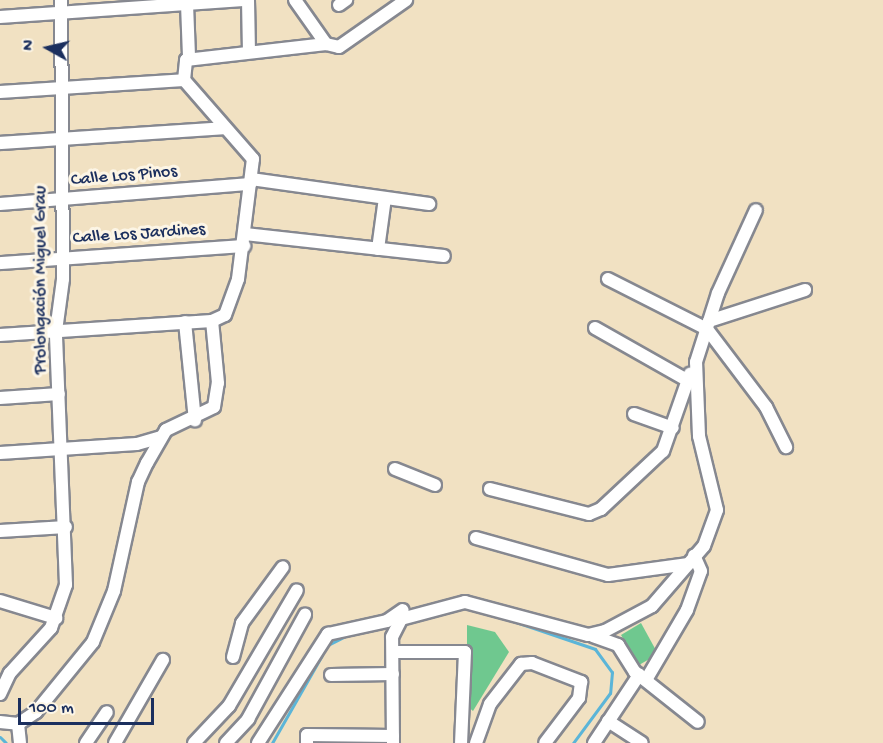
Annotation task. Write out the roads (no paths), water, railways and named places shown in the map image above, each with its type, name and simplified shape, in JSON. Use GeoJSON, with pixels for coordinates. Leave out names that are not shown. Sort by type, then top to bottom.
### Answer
{"type":"FeatureCollection","features":[{"type":"Feature","properties":{"kind":"street"},"geometry":{"type":"LineString","coordinates":[[0,17],[61,6],[187,4],[243,0]]}},
{"type":"Feature","properties":{"kind":"street"},"geometry":{"type":"LineString","coordinates":[[248,0],[249,51]]}},
{"type":"Feature","properties":{"kind":"street"},"geometry":{"type":"LineString","coordinates":[[295,0],[326,44]]}},
{"type":"Feature","properties":{"kind":"street"},"geometry":{"type":"LineString","coordinates":[[189,56],[326,44],[339,47],[350,42],[406,0]]}},
{"type":"Feature","properties":{"kind":"street"},"geometry":{"type":"LineString","coordinates":[[184,80],[189,56],[187,4]]}},
{"type":"Feature","properties":{"kind":"street","name":"Prolongación Miguel Grau"},"geometry":{"type":"LineString","coordinates":[[1,686],[56,618],[66,585],[64,450],[56,331],[63,259],[60,200],[61,6]]}},
{"type":"Feature","properties":{"kind":"street"},"geometry":{"type":"LineString","coordinates":[[0,92],[184,80]]}},
{"type":"Feature","properties":{"kind":"street"},"geometry":{"type":"LineString","coordinates":[[0,335],[212,321],[225,315],[233,303],[244,240],[251,182],[251,155],[184,80]]}},
{"type":"Feature","properties":{"kind":"street"},"geometry":{"type":"LineString","coordinates":[[0,143],[225,128]]}},
{"type":"Feature","properties":{"kind":"street","name":"Calle Los Pinos"},"geometry":{"type":"LineString","coordinates":[[0,204],[251,182],[429,204]]}},
{"type":"Feature","properties":{"kind":"street"},"geometry":{"type":"LineString","coordinates":[[378,249],[385,198]]}},
{"type":"Feature","properties":{"kind":"street"},"geometry":{"type":"LineString","coordinates":[[490,489],[589,514],[663,451],[708,325],[756,210]]}},
{"type":"Feature","properties":{"kind":"street","name":"Calle Los Jardines"},"geometry":{"type":"LineString","coordinates":[[0,263],[63,259],[244,240],[444,255]]}},
{"type":"Feature","properties":{"kind":"street"},"geometry":{"type":"LineString","coordinates":[[608,279],[708,325],[766,407],[786,447]]}},
{"type":"Feature","properties":{"kind":"street"},"geometry":{"type":"LineString","coordinates":[[708,325],[805,290]]}},
{"type":"Feature","properties":{"kind":"street"},"geometry":{"type":"LineString","coordinates":[[0,722],[18,724],[52,698],[93,642],[114,591],[138,482],[161,437],[175,424],[195,420],[214,407],[218,383],[212,321]]}},
{"type":"Feature","properties":{"kind":"street"},"geometry":{"type":"LineString","coordinates":[[185,322],[195,420]]}},
{"type":"Feature","properties":{"kind":"street"},"geometry":{"type":"LineString","coordinates":[[595,328],[687,380]]}},
{"type":"Feature","properties":{"kind":"street"},"geometry":{"type":"LineString","coordinates":[[588,634],[636,620],[710,536],[717,510],[698,428],[696,362]]}},
{"type":"Feature","properties":{"kind":"street"},"geometry":{"type":"LineString","coordinates":[[0,398],[59,394]]}},
{"type":"Feature","properties":{"kind":"street"},"geometry":{"type":"LineString","coordinates":[[634,414],[673,428]]}},
{"type":"Feature","properties":{"kind":"street"},"geometry":{"type":"LineString","coordinates":[[0,453],[64,450],[161,437]]}},
{"type":"Feature","properties":{"kind":"street"},"geometry":{"type":"LineString","coordinates":[[394,469],[435,485]]}},
{"type":"Feature","properties":{"kind":"street"},"geometry":{"type":"LineString","coordinates":[[0,531],[66,527]]}},
{"type":"Feature","properties":{"kind":"street"},"geometry":{"type":"LineString","coordinates":[[476,538],[608,575],[691,560]]}},
{"type":"Feature","properties":{"kind":"street"},"geometry":{"type":"LineString","coordinates":[[594,743],[687,610],[701,571],[691,560]]}},
{"type":"Feature","properties":{"kind":"street"},"geometry":{"type":"LineString","coordinates":[[233,657],[243,623],[283,567]]}},
{"type":"Feature","properties":{"kind":"street"},"geometry":{"type":"LineString","coordinates":[[194,743],[229,706],[297,590]]}},
{"type":"Feature","properties":{"kind":"street"},"geometry":{"type":"LineString","coordinates":[[0,601],[56,618]]}},
{"type":"Feature","properties":{"kind":"street"},"geometry":{"type":"LineString","coordinates":[[258,743],[328,634],[387,621],[409,608],[435,608],[465,602],[588,634],[618,645],[642,677],[699,722]]}},
{"type":"Feature","properties":{"kind":"street"},"geometry":{"type":"LineString","coordinates":[[308,739],[393,739],[393,627],[435,608]]}},
{"type":"Feature","properties":{"kind":"street"},"geometry":{"type":"LineString","coordinates":[[226,743],[248,719],[305,615]]}},
{"type":"Feature","properties":{"kind":"street"},"geometry":{"type":"LineString","coordinates":[[393,651],[465,652],[461,743]]}},
{"type":"Feature","properties":{"kind":"street"},"geometry":{"type":"LineString","coordinates":[[115,743],[163,660]]}},
{"type":"Feature","properties":{"kind":"street"},"geometry":{"type":"LineString","coordinates":[[476,743],[490,704],[521,664],[532,663],[581,682],[579,698],[545,743]]}},
{"type":"Feature","properties":{"kind":"street"},"geometry":{"type":"LineString","coordinates":[[332,675],[393,674]]}},
{"type":"Feature","properties":{"kind":"street"},"geometry":{"type":"LineString","coordinates":[[86,743],[107,712]]}},
{"type":"Feature","properties":{"kind":"street"},"geometry":{"type":"LineString","coordinates":[[608,721],[642,743]]}},
{"type":"Feature","properties":{"kind":"street"},"geometry":{"type":"LineString","coordinates":[[18,724],[20,743]]}},
{"type":"Feature","properties":{"kind":"waterway"},"geometry":{"type":"LineString","coordinates":[[510,620],[595,649],[612,672],[610,693],[573,743]]}},
{"type":"Feature","properties":{"kind":"waterway"},"geometry":{"type":"LineString","coordinates":[[326,646],[350,634]]}},
{"type":"Feature","properties":{"kind":"waterway"},"geometry":{"type":"LineString","coordinates":[[272,743],[322,655]]}},
{"type":"Feature","properties":{"kind":"waterway"},"geometry":{"type":"LineString","coordinates":[[0,737],[6,743]]}}]}
